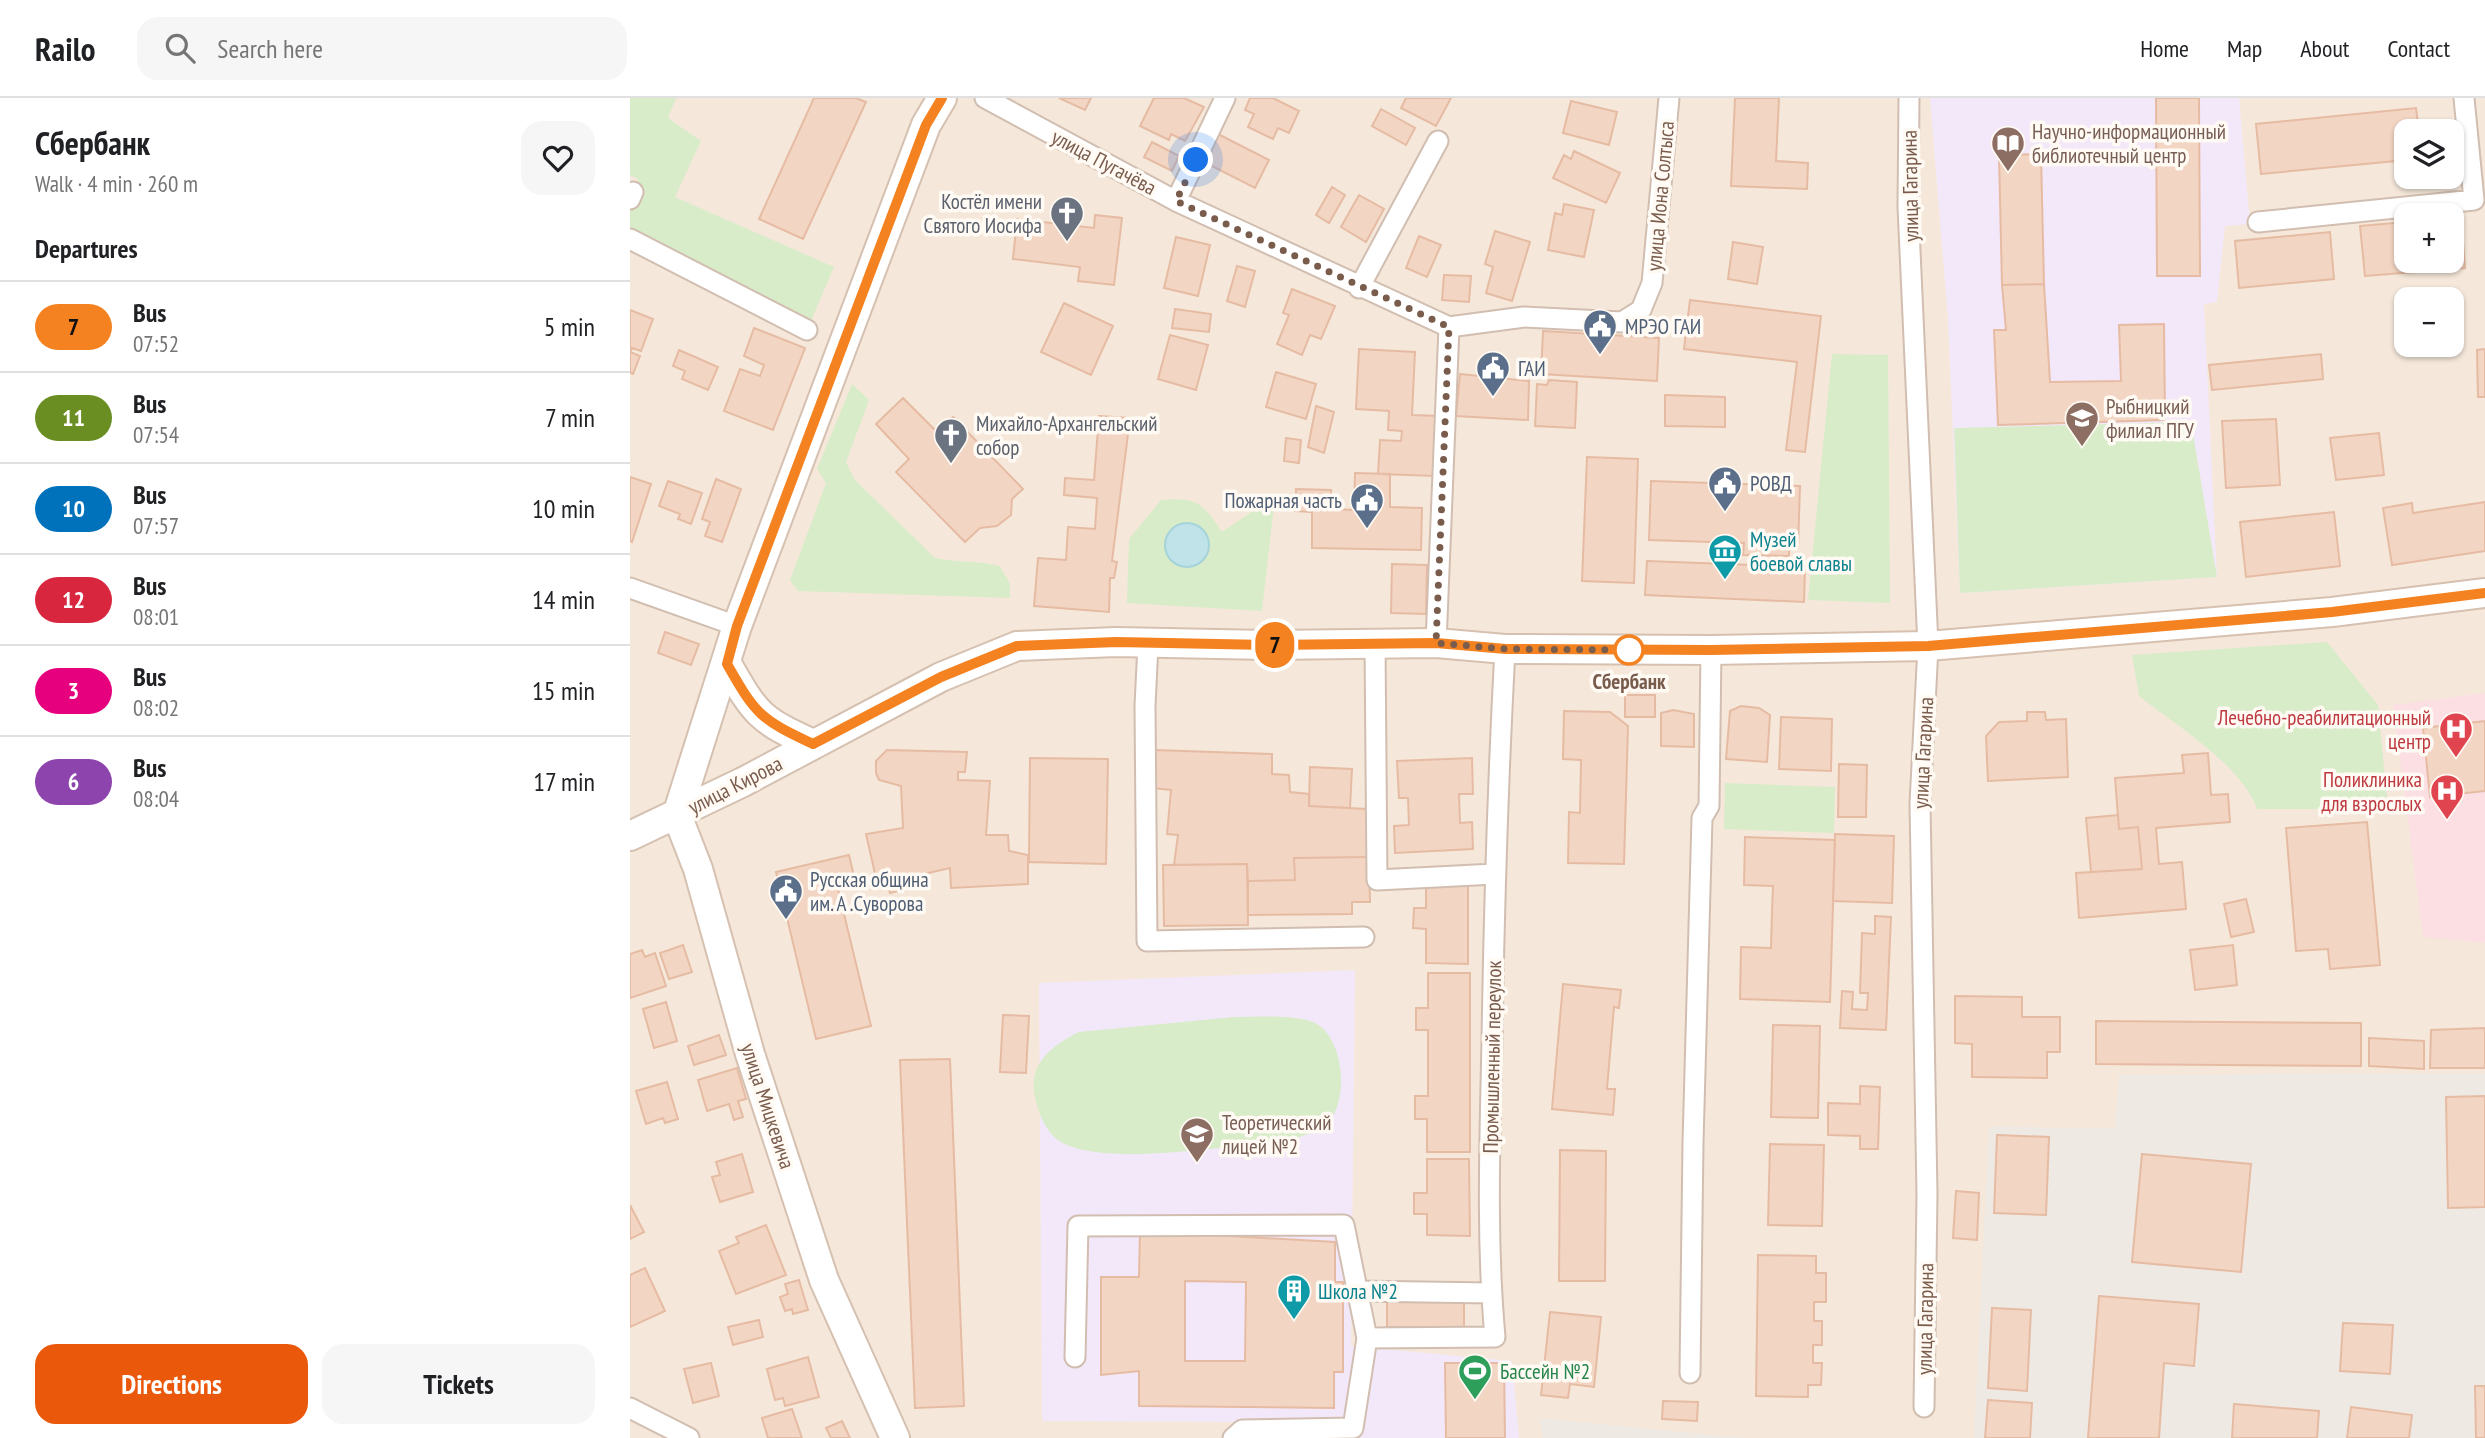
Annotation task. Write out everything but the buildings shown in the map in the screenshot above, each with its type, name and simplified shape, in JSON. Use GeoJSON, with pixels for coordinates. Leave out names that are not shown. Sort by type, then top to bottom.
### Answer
{"type":"FeatureCollection","features":[{"type":"Feature","properties":{"kind":"main road"},"geometry":{"type":"LineString","coordinates":[[630,836],[677,815],[737,626],[926,125],[942,98]]}},
{"type":"Feature","properties":{"kind":"main road","name":"улица Кирова"},"geometry":{"type":"LineString","coordinates":[[677,815],[941,677],[1017,646],[1116,642],[1436,643],[1506,649],[1711,650],[1928,646],[2332,612],[2485,593]]}},
{"type":"Feature","properties":{"kind":"main road"},"geometry":{"type":"LineString","coordinates":[[727,664],[751,707],[769,723],[813,744]]}},
{"type":"Feature","properties":{"kind":"main road","name":"улица Мицкевича"},"geometry":{"type":"LineString","coordinates":[[677,815],[698,869],[750,1054],[824,1280],[895,1438]]}},
{"type":"Feature","properties":{"kind":"street","name":"улица Пугачёва"},"geometry":{"type":"LineString","coordinates":[[985,98],[1176,201],[1359,288],[1449,327]]}},
{"type":"Feature","properties":{"kind":"street"},"geometry":{"type":"LineString","coordinates":[[1176,201],[1225,98]]}},
{"type":"Feature","properties":{"kind":"street","name":"улица Иона Солтыса"},"geometry":{"type":"LineString","coordinates":[[1449,327],[1524,317],[1622,323],[1641,310],[1652,283],[1669,98]]}},
{"type":"Feature","properties":{"kind":"street","name":"улица Гагарина"},"geometry":{"type":"LineString","coordinates":[[1909,98],[1908,207],[1928,646],[1920,804],[1927,1194],[1924,1408]]}},
{"type":"Feature","properties":{"kind":"street"},"geometry":{"type":"LineString","coordinates":[[2258,222],[2474,200],[2464,98]]}},
{"type":"Feature","properties":{"kind":"street"},"geometry":{"type":"LineString","coordinates":[[1359,288],[1438,141]]}},
{"type":"Feature","properties":{"kind":"street"},"geometry":{"type":"LineString","coordinates":[[630,239],[807,330]]}},
{"type":"Feature","properties":{"kind":"street"},"geometry":{"type":"LineString","coordinates":[[1436,643],[1449,327]]}},
{"type":"Feature","properties":{"kind":"street"},"geometry":{"type":"LineString","coordinates":[[630,588],[737,626]]}},
{"type":"Feature","properties":{"kind":"street"},"geometry":{"type":"LineString","coordinates":[[1148,644],[1144,706],[1147,941],[1363,937]]}},
{"type":"Feature","properties":{"kind":"street"},"geometry":{"type":"LineString","coordinates":[[1375,644],[1377,880],[1495,874]]}},
{"type":"Feature","properties":{"kind":"street","name":"Промышленный переулок"},"geometry":{"type":"LineString","coordinates":[[1367,1338],[1495,1336],[1491,1293],[1490,1140],[1495,874],[1506,649]]}},
{"type":"Feature","properties":{"kind":"street"},"geometry":{"type":"LineString","coordinates":[[1690,1373],[1693,1116],[1702,818],[1709,806],[1711,650]]}},
{"type":"Feature","properties":{"kind":"street"},"geometry":{"type":"LineString","coordinates":[[1075,1357],[1078,1226],[1344,1225],[1367,1338],[1353,1429],[1238,1434]]}},
{"type":"Feature","properties":{"kind":"street"},"geometry":{"type":"LineString","coordinates":[[1357,1291],[1491,1293]]}},
{"type":"Feature","properties":{"kind":"street"},"geometry":{"type":"LineString","coordinates":[[630,1408],[689,1438]]}},
{"type":"Feature","properties":{"kind":"shaded area"},"geometry":{"type":"Polygon","coordinates":[[[630,98],[2485,98],[2485,1438],[630,1438],[630,98]]]}},
{"type":"Feature","properties":{"kind":"shaded area","name":"Рыбницкий филиал ПГУ"},"geometry":{"type":"Polygon","coordinates":[[[1930,98],[2239,98],[2250,224],[2225,226],[2217,302],[2204,304],[2217,577],[1960,593],[1948,319],[1930,98]]]}},
{"type":"Feature","properties":{"kind":"shaded area","name":"Поликлиника для взрослых"},"geometry":{"type":"Polygon","coordinates":[[[2485,693],[2485,943],[2423,937],[2393,705],[2485,693]]]}},
{"type":"Feature","properties":{"kind":"shaded area","name":"Теоретический лицей №2"},"geometry":{"type":"Polygon","coordinates":[[[1355,970],[1351,1346],[1512,1361],[1519,1438],[1242,1438],[1241,1422],[1042,1421],[1039,983],[1355,970]]]}},
{"type":"Feature","properties":{"kind":"shaded area"},"geometry":{"type":"Polygon","coordinates":[[[2485,1073],[2485,1438],[1974,1438],[1989,1127],[2115,1128],[2119,1075],[2485,1073]]]}},
{"type":"Feature","properties":{"kind":"shaded area"},"geometry":{"type":"Polygon","coordinates":[[[1540,1418],[1743,1438],[1543,1438],[1540,1418]]]}},
{"type":"Feature","properties":{"kind":"green space"},"geometry":{"type":"Polygon","coordinates":[[[630,98],[676,98],[668,118],[701,141],[675,197],[834,267],[807,330],[630,239],[630,199],[638,179],[630,175],[630,98]]]}},
{"type":"Feature","properties":{"kind":"green space"},"geometry":{"type":"Polygon","coordinates":[[[1832,354],[1888,355],[1890,603],[1808,600],[1832,354]]]}},
{"type":"Feature","properties":{"kind":"green space"},"geometry":{"type":"Polygon","coordinates":[[[852,384],[869,400],[846,462],[854,479],[935,558],[1000,566],[1010,584],[1010,598],[798,591],[790,580],[826,483],[817,469],[852,384]]]}},
{"type":"Feature","properties":{"kind":"green space"},"geometry":{"type":"Polygon","coordinates":[[[2191,422],[2217,577],[1960,593],[1954,428],[2191,422]]]}},
{"type":"Feature","properties":{"kind":"green space"},"geometry":{"type":"Polygon","coordinates":[[[1275,496],[1262,611],[1127,603],[1129,539],[1161,500],[1183,500],[1198,504],[1210,514],[1222,532],[1275,496]]]}},
{"type":"Feature","properties":{"kind":"green space"},"geometry":{"type":"Polygon","coordinates":[[[2327,642],[2378,705],[2388,809],[2257,809],[2249,792],[2222,761],[2139,696],[2132,655],[2327,642]]]}},
{"type":"Feature","properties":{"kind":"green space"},"geometry":{"type":"Polygon","coordinates":[[[1725,783],[1835,787],[1834,833],[1724,829],[1725,783]]]}},
{"type":"Feature","properties":{"kind":"green space"},"geometry":{"type":"Polygon","coordinates":[[[1234,1017],[1297,1018],[1315,1023],[1324,1030],[1337,1053],[1341,1081],[1337,1107],[1328,1122],[1313,1132],[1290,1140],[1139,1154],[1082,1150],[1061,1142],[1050,1133],[1039,1112],[1034,1080],[1046,1054],[1070,1036],[1079,1032],[1234,1017]]]}},
{"type":"Feature","properties":{"kind":"water"},"geometry":{"type":"Polygon","coordinates":[[[1187,523],[1202,530],[1209,545],[1202,560],[1187,567],[1172,560],[1165,545],[1172,530],[1187,523]]]}},
{"type":"Feature","properties":{"kind":"bus line","name":"7"},"geometry":{"type":"LineString","coordinates":[[942,98],[926,125],[737,626],[727,664],[751,707],[769,723],[813,744],[941,677],[1017,646],[1116,642],[1268,645],[1436,643],[1506,649],[1711,650],[1928,646],[2332,612],[2485,593]]}},
{"type":"Feature","properties":{"kind":"place","name":"Научно-информационный библиотечный центр"},"geometry":{"type":"Point","coordinates":[2008,173]}},
{"type":"Feature","properties":{"kind":"place","name":"Костёл имени Святого Иосифа"},"geometry":{"type":"Point","coordinates":[1067,243]}},
{"type":"Feature","properties":{"kind":"place","name":"МРЭО ГАИ"},"geometry":{"type":"Point","coordinates":[1600,356]}},
{"type":"Feature","properties":{"kind":"place","name":"ГАИ"},"geometry":{"type":"Point","coordinates":[1493,398]}},
{"type":"Feature","properties":{"kind":"place","name":"Рыбницкий филиал ПГУ"},"geometry":{"type":"Point","coordinates":[2082,448]}},
{"type":"Feature","properties":{"kind":"place","name":"Михайло-Архангельский собор"},"geometry":{"type":"Point","coordinates":[951,465]}},
{"type":"Feature","properties":{"kind":"place","name":"РОВД"},"geometry":{"type":"Point","coordinates":[1725,513]}},
{"type":"Feature","properties":{"kind":"place","name":"Пожарная часть"},"geometry":{"type":"Point","coordinates":[1367,530]}},
{"type":"Feature","properties":{"kind":"place","name":"Музей боевой славы"},"geometry":{"type":"Point","coordinates":[1725,581]}},
{"type":"Feature","properties":{"kind":"place","name":"Сбербанк"},"geometry":{"type":"Point","coordinates":[1629,650]}},
{"type":"Feature","properties":{"kind":"place","name":"Лечебно-реабилитационный центр"},"geometry":{"type":"Point","coordinates":[2456,759]}},
{"type":"Feature","properties":{"kind":"place","name":"Поликлиника для взрослых"},"geometry":{"type":"Point","coordinates":[2447,821]}},
{"type":"Feature","properties":{"kind":"place","name":"Русская община им. А .Суворова"},"geometry":{"type":"Point","coordinates":[786,921]}},
{"type":"Feature","properties":{"kind":"place","name":"Теоретический лицей №2"},"geometry":{"type":"Point","coordinates":[1197,1164]}},
{"type":"Feature","properties":{"kind":"place","name":"Школа №2"},"geometry":{"type":"Point","coordinates":[1294,1321]}},
{"type":"Feature","properties":{"kind":"place","name":"Бассейн №2"},"geometry":{"type":"Point","coordinates":[1475,1401]}},
{"type":"Feature","properties":{"kind":"route"},"geometry":{"type":"LineString","coordinates":[[1196,160],[1176,201],[1383,299],[1449,327],[1436,643],[1506,649],[1635,650],[1629,650]]}}]}
